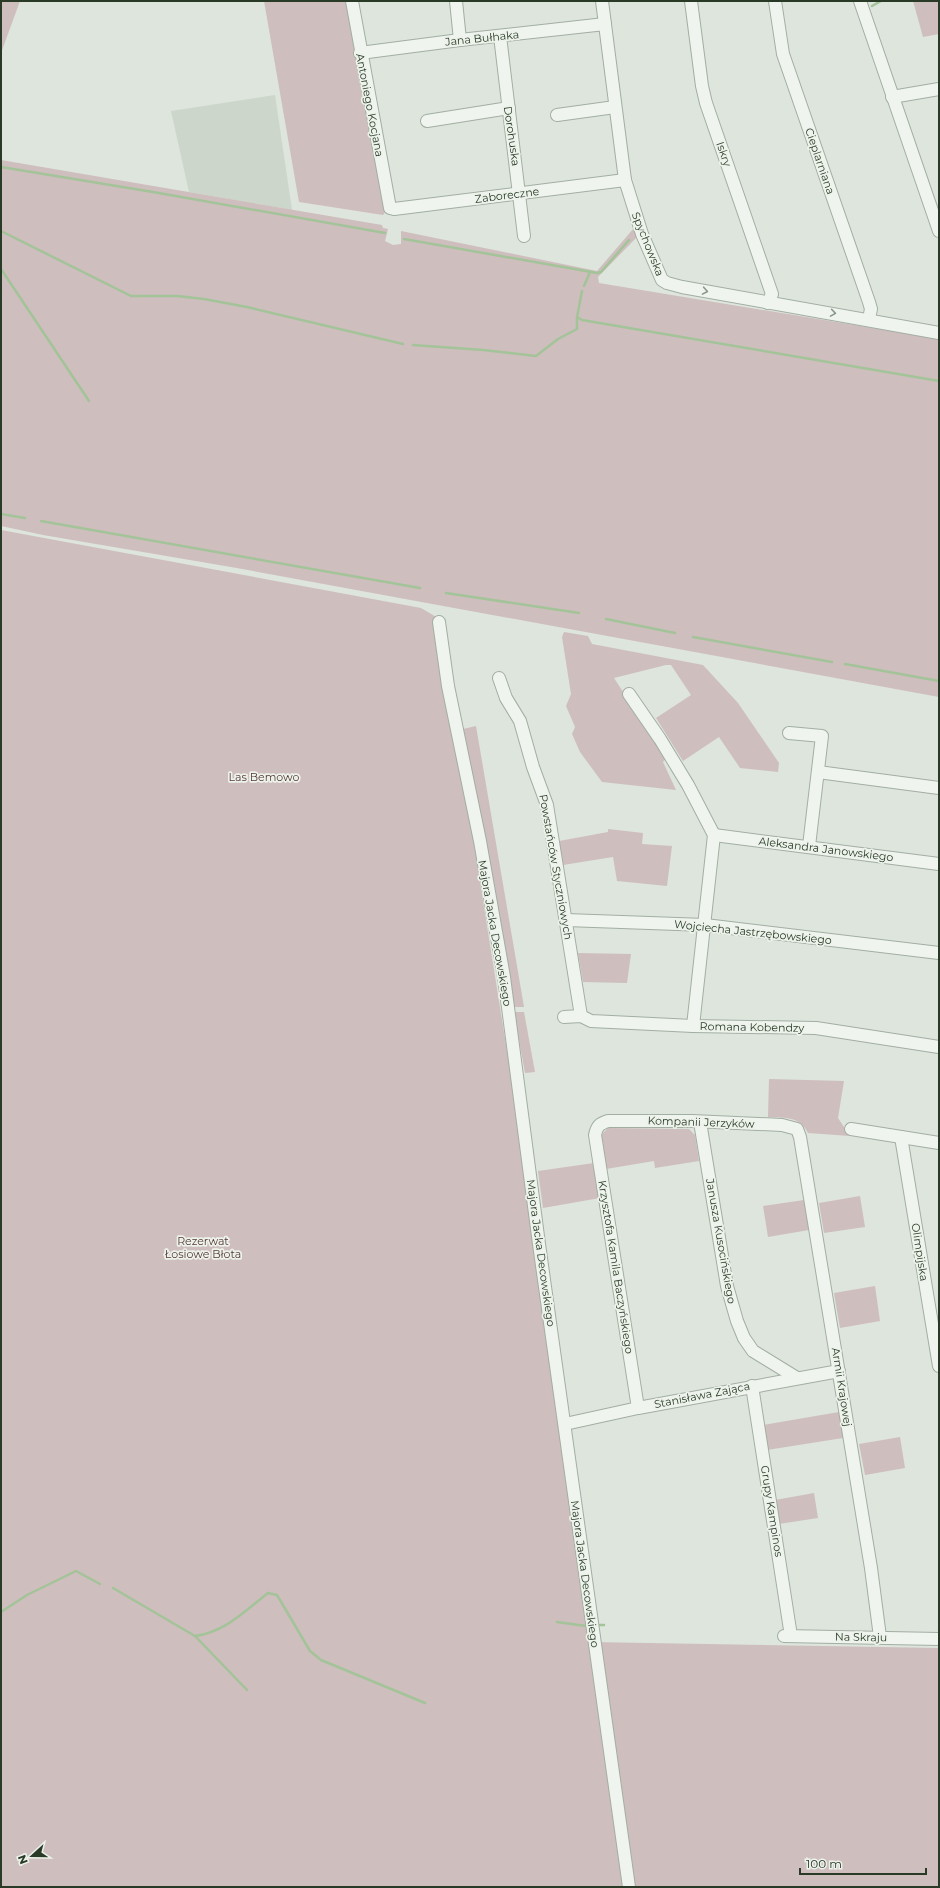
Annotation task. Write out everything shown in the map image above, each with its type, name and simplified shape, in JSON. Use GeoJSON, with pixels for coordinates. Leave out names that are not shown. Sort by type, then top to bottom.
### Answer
{"type":"FeatureCollection","features":[{"type":"Feature","properties":{"kind":"street","name":"Antoniego Kocjana"},"geometry":{"type":"LineString","coordinates":[[352,1],[360,53],[390,208]]}},
{"type":"Feature","properties":{"kind":"street"},"geometry":{"type":"LineString","coordinates":[[456,1],[460,40]]}},
{"type":"Feature","properties":{"kind":"street","name":"Spychowska"},"geometry":{"type":"LineString","coordinates":[[602,1],[625,180],[640,227],[662,280],[667,283],[768,303],[868,319],[939,333]]}},
{"type":"Feature","properties":{"kind":"street","name":"Iskry"},"geometry":{"type":"LineString","coordinates":[[691,1],[702,86],[706,104],[772,294],[768,303]]}},
{"type":"Feature","properties":{"kind":"street","name":"Cieplarniana"},"geometry":{"type":"LineString","coordinates":[[775,1],[783,54],[869,302],[871,309],[868,319]]}},
{"type":"Feature","properties":{"kind":"street"},"geometry":{"type":"LineString","coordinates":[[860,1],[939,231]]}},
{"type":"Feature","properties":{"kind":"street","name":"Jana Bułhaka"},"geometry":{"type":"LineString","coordinates":[[360,53],[605,24]]}},
{"type":"Feature","properties":{"kind":"street","name":"Dorohuska"},"geometry":{"type":"LineString","coordinates":[[500,36],[524,236]]}},
{"type":"Feature","properties":{"kind":"street"},"geometry":{"type":"LineString","coordinates":[[892,97],[939,89]]}},
{"type":"Feature","properties":{"kind":"street"},"geometry":{"type":"LineString","coordinates":[[557,114],[615,107]]}},
{"type":"Feature","properties":{"kind":"street"},"geometry":{"type":"LineString","coordinates":[[427,121],[509,108]]}},
{"type":"Feature","properties":{"kind":"street","name":"Zaboreczne"},"geometry":{"type":"LineString","coordinates":[[390,208],[394,209],[625,180]]}},
{"type":"Feature","properties":{"kind":"street","name":"Majora Jacka Decowskiego"},"geometry":{"type":"LineString","coordinates":[[439,622],[448,686],[480,841],[504,977],[539,1244],[629,1887]]}},
{"type":"Feature","properties":{"kind":"street","name":"Powstańców Styczniowych"},"geometry":{"type":"LineString","coordinates":[[499,678],[506,698],[520,721],[533,768],[545,798],[581,1016]]}},
{"type":"Feature","properties":{"kind":"street"},"geometry":{"type":"LineString","coordinates":[[629,694],[660,739],[688,785],[714,835],[693,1026]]}},
{"type":"Feature","properties":{"kind":"street"},"geometry":{"type":"LineString","coordinates":[[789,732],[822,736],[808,846]]}},
{"type":"Feature","properties":{"kind":"street"},"geometry":{"type":"LineString","coordinates":[[818,772],[939,788]]}},
{"type":"Feature","properties":{"kind":"street","name":"Aleksandra Janowskiego"},"geometry":{"type":"LineString","coordinates":[[714,835],[939,864]]}},
{"type":"Feature","properties":{"kind":"street","name":"Wojciecha Jastrzębowskiego"},"geometry":{"type":"LineString","coordinates":[[566,920],[705,925],[939,953]]}},
{"type":"Feature","properties":{"kind":"street","name":"Romana Kobendzy"},"geometry":{"type":"LineString","coordinates":[[564,1016],[581,1016],[592,1021],[693,1026],[816,1028],[939,1047]]}},
{"type":"Feature","properties":{"kind":"street","name":"Kompanii Jerzyków"},"geometry":{"type":"LineString","coordinates":[[597,1127],[600,1123],[608,1121],[782,1125],[796,1130],[800,1137]]}},
{"type":"Feature","properties":{"kind":"street","name":"Janusza Kusocińskiego"},"geometry":{"type":"LineString","coordinates":[[700,1122],[727,1286],[737,1321],[744,1338],[753,1351],[797,1378]]}},
{"type":"Feature","properties":{"kind":"street","name":"Krzysztofa Kamila Baczyńskiego"},"geometry":{"type":"LineString","coordinates":[[597,1127],[595,1135],[638,1408]]}},
{"type":"Feature","properties":{"kind":"street"},"geometry":{"type":"LineString","coordinates":[[851,1129],[939,1143]]}},
{"type":"Feature","properties":{"kind":"street","name":"Armii Krajowej"},"geometry":{"type":"LineString","coordinates":[[800,1137],[871,1568],[880,1637]]}},
{"type":"Feature","properties":{"kind":"street","name":"Olimpijska"},"geometry":{"type":"LineString","coordinates":[[901,1137],[938,1359]]}},
{"type":"Feature","properties":{"kind":"street","name":"Stanisława Zająca"},"geometry":{"type":"LineString","coordinates":[[565,1424],[638,1408],[839,1371]]}},
{"type":"Feature","properties":{"kind":"street","name":"Grupy Kampinos"},"geometry":{"type":"LineString","coordinates":[[752,1386],[787,1636]]}},
{"type":"Feature","properties":{"kind":"street","name":"Na Skraju"},"geometry":{"type":"LineString","coordinates":[[787,1636],[939,1639]]}},
{"type":"Feature","properties":{"kind":"shaded area"},"geometry":{"type":"Polygon","coordinates":[[[275,95],[292,210],[189,192],[171,111],[275,95]]]}},
{"type":"Feature","properties":{"kind":"green space"},"geometry":{"type":"Polygon","coordinates":[[[1,1],[20,1],[1,53],[1,1]]]}},
{"type":"Feature","properties":{"kind":"green space"},"geometry":{"type":"Polygon","coordinates":[[[264,1],[348,1],[385,212],[383,215],[299,202],[264,1]]]}},
{"type":"Feature","properties":{"kind":"green space"},"geometry":{"type":"Polygon","coordinates":[[[913,1],[939,1],[939,34],[923,37],[913,1]]]}},
{"type":"Feature","properties":{"kind":"green space"},"geometry":{"type":"Polygon","coordinates":[[[1,160],[382,225],[383,228],[388,229],[385,241],[393,245],[401,244],[401,231],[597,271],[634,228],[637,237],[598,277],[599,283],[939,339],[939,697],[231,567],[43,535],[1,526],[1,160]]]}},
{"type":"Feature","properties":{"kind":"green space","name":"Las Bemowo"},"geometry":{"type":"Polygon","coordinates":[[[1,530],[421,608],[438,618],[517,1114],[591,1642],[939,1648],[939,1887],[1,1887],[1,530]]]}},
{"type":"Feature","properties":{"kind":"green space"},"geometry":{"type":"Polygon","coordinates":[[[564,632],[588,636],[592,644],[703,665],[738,703],[779,763],[778,772],[740,768],[719,737],[683,761],[656,718],[691,695],[671,665],[666,665],[614,678],[666,758],[663,762],[676,790],[602,782],[580,752],[572,734],[575,727],[566,706],[571,694],[562,637],[564,632]]]}},
{"type":"Feature","properties":{"kind":"green space"},"geometry":{"type":"Polygon","coordinates":[[[476,726],[524,1007],[513,1007],[468,760],[463,729],[476,726]]]}},
{"type":"Feature","properties":{"kind":"green space"},"geometry":{"type":"Polygon","coordinates":[[[608,829],[643,833],[642,844],[672,846],[667,886],[617,881],[613,857],[563,865],[559,841],[608,832],[608,829]]]}},
{"type":"Feature","properties":{"kind":"green space"},"geometry":{"type":"Polygon","coordinates":[[[578,953],[631,954],[627,983],[583,982],[578,953]]]}},
{"type":"Feature","properties":{"kind":"green space"},"geometry":{"type":"Polygon","coordinates":[[[514,1012],[524,1012],[535,1072],[525,1073],[514,1012]]]}},
{"type":"Feature","properties":{"kind":"green space"},"geometry":{"type":"Polygon","coordinates":[[[769,1079],[844,1081],[838,1118],[850,1136],[808,1133],[801,1123],[791,1119],[768,1117],[769,1079]]]}},
{"type":"Feature","properties":{"kind":"green space"},"geometry":{"type":"Polygon","coordinates":[[[608,1128],[689,1129],[695,1135],[699,1161],[655,1168],[654,1161],[606,1169],[600,1136],[608,1128]]]}},
{"type":"Feature","properties":{"kind":"green space"},"geometry":{"type":"Polygon","coordinates":[[[594,1163],[600,1198],[543,1208],[538,1171],[594,1163]]]}},
{"type":"Feature","properties":{"kind":"green space"},"geometry":{"type":"Polygon","coordinates":[[[860,1196],[865,1227],[824,1233],[819,1203],[860,1196]]]}},
{"type":"Feature","properties":{"kind":"green space"},"geometry":{"type":"Polygon","coordinates":[[[804,1200],[809,1230],[768,1237],[763,1206],[804,1200]]]}},
{"type":"Feature","properties":{"kind":"green space"},"geometry":{"type":"Polygon","coordinates":[[[875,1286],[880,1321],[840,1328],[834,1293],[875,1286]]]}},
{"type":"Feature","properties":{"kind":"green space"},"geometry":{"type":"Polygon","coordinates":[[[839,1412],[843,1438],[767,1450],[763,1425],[839,1412]]]}},
{"type":"Feature","properties":{"kind":"green space"},"geometry":{"type":"Polygon","coordinates":[[[900,1437],[905,1468],[865,1475],[859,1444],[900,1437]]]}},
{"type":"Feature","properties":{"kind":"green space"},"geometry":{"type":"Polygon","coordinates":[[[814,1493],[818,1518],[779,1524],[775,1500],[814,1493]]]}},
{"type":"Feature","properties":{"kind":"waterway"},"geometry":{"type":"LineString","coordinates":[[872,6],[881,1]]}},
{"type":"Feature","properties":{"kind":"waterway"},"geometry":{"type":"LineString","coordinates":[[1,167],[385,233]]}},
{"type":"Feature","properties":{"kind":"waterway"},"geometry":{"type":"LineString","coordinates":[[1,231],[131,296],[177,296],[204,299],[247,307],[403,344]]}},
{"type":"Feature","properties":{"kind":"waterway"},"geometry":{"type":"LineString","coordinates":[[404,239],[597,273],[601,272],[629,240]]}},
{"type":"Feature","properties":{"kind":"waterway"},"geometry":{"type":"LineString","coordinates":[[1,269],[89,401]]}},
{"type":"Feature","properties":{"kind":"waterway"},"geometry":{"type":"LineString","coordinates":[[584,286],[590,272]]}},
{"type":"Feature","properties":{"kind":"waterway"},"geometry":{"type":"LineString","coordinates":[[413,345],[483,350],[536,356],[558,339],[577,329],[577,317],[582,291]]}},
{"type":"Feature","properties":{"kind":"waterway"},"geometry":{"type":"LineString","coordinates":[[577,317],[582,320],[939,381]]}},
{"type":"Feature","properties":{"kind":"waterway"},"geometry":{"type":"LineString","coordinates":[[1,514],[25,518]]}},
{"type":"Feature","properties":{"kind":"waterway"},"geometry":{"type":"LineString","coordinates":[[41,521],[420,588]]}},
{"type":"Feature","properties":{"kind":"waterway"},"geometry":{"type":"LineString","coordinates":[[446,593],[579,613]]}},
{"type":"Feature","properties":{"kind":"waterway"},"geometry":{"type":"LineString","coordinates":[[606,619],[675,633]]}},
{"type":"Feature","properties":{"kind":"waterway"},"geometry":{"type":"LineString","coordinates":[[693,637],[832,662]]}},
{"type":"Feature","properties":{"kind":"waterway"},"geometry":{"type":"LineString","coordinates":[[845,664],[939,681]]}},
{"type":"Feature","properties":{"kind":"waterway"},"geometry":{"type":"LineString","coordinates":[[1,1612],[27,1595],[76,1571],[100,1584]]}},
{"type":"Feature","properties":{"kind":"waterway"},"geometry":{"type":"LineString","coordinates":[[113,1588],[195,1636],[216,1630],[234,1620],[268,1593],[277,1595],[310,1651],[321,1660],[425,1703]]}},
{"type":"Feature","properties":{"kind":"waterway"},"geometry":{"type":"LineString","coordinates":[[557,1622],[586,1626]]}},
{"type":"Feature","properties":{"kind":"waterway"},"geometry":{"type":"LineString","coordinates":[[195,1636],[247,1690]]}},
{"type":"Feature","properties":{"kind":"park label","name":"Rezerwat Łosiowe Błota"},"geometry":{"type":"Point","coordinates":[203,1247]}}]}
